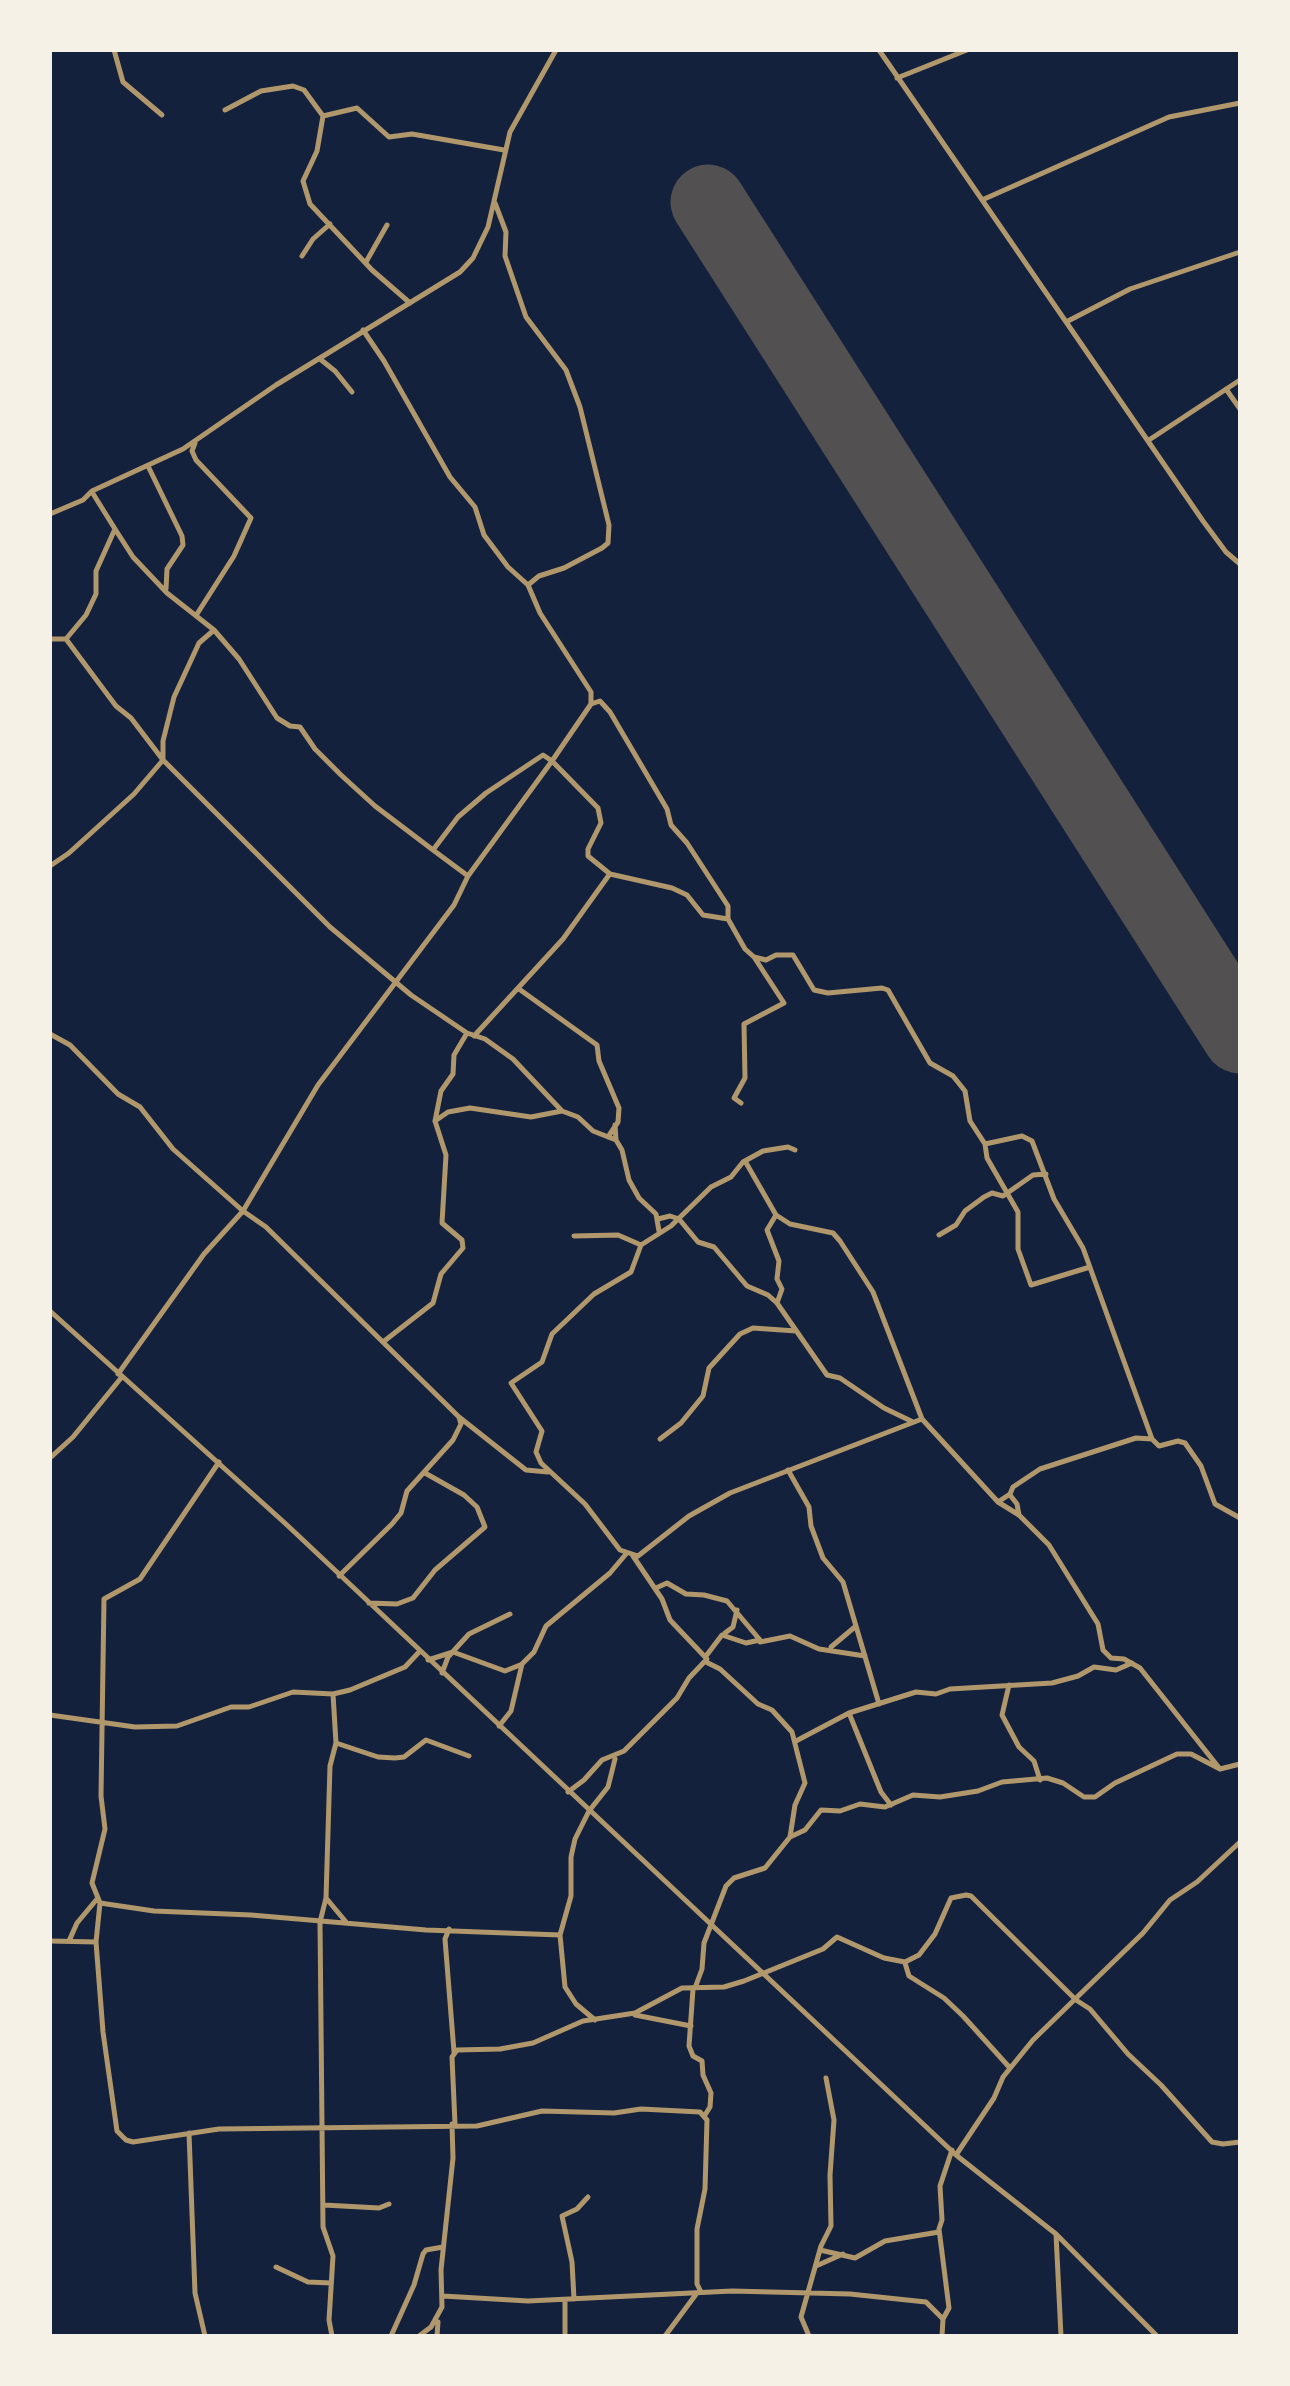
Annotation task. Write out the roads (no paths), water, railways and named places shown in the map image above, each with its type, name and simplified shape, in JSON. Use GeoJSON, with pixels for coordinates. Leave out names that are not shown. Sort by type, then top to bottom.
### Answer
{"type":"FeatureCollection","features":[{"type":"Feature","properties":{"kind":"street"},"geometry":{"type":"LineString","coordinates":[[114,50],[122,82],[162,115]]}},
{"type":"Feature","properties":{"kind":"street"},"geometry":{"type":"LineString","coordinates":[[50,514],[196,440],[363,330],[447,282],[473,258],[483,241],[504,150],[518,116],[556,50]]}},
{"type":"Feature","properties":{"kind":"street"},"geometry":{"type":"LineString","coordinates":[[878,50],[1203,522],[1240,564]]}},
{"type":"Feature","properties":{"kind":"street"},"geometry":{"type":"LineString","coordinates":[[897,78],[967,50]]}},
{"type":"Feature","properties":{"kind":"street"},"geometry":{"type":"LineString","coordinates":[[225,110],[261,91],[293,86],[304,90],[323,116],[317,151],[302,180],[310,204],[410,303]]}},
{"type":"Feature","properties":{"kind":"street"},"geometry":{"type":"LineString","coordinates":[[982,200],[1169,118],[1240,103]]}},
{"type":"Feature","properties":{"kind":"street"},"geometry":{"type":"LineString","coordinates":[[323,116],[358,108],[390,137],[412,134],[504,150]]}},
{"type":"Feature","properties":{"kind":"street"},"geometry":{"type":"LineString","coordinates":[[495,202],[506,232],[505,256],[526,317],[566,370],[583,413],[610,530],[608,543],[602,548],[528,584]]}},
{"type":"Feature","properties":{"kind":"street"},"geometry":{"type":"LineString","coordinates":[[302,256],[330,224]]}},
{"type":"Feature","properties":{"kind":"street"},"geometry":{"type":"LineString","coordinates":[[366,262],[387,225]]}},
{"type":"Feature","properties":{"kind":"street"},"geometry":{"type":"LineString","coordinates":[[1068,321],[1130,289],[1240,252]]}},
{"type":"Feature","properties":{"kind":"street"},"geometry":{"type":"LineString","coordinates":[[363,330],[409,402],[450,478],[475,507],[484,535],[508,567],[528,584],[540,613],[590,692],[610,712],[667,809],[671,825],[728,906],[728,919],[784,1003],[744,1024],[745,1078],[734,1098],[740,1103]]}},
{"type":"Feature","properties":{"kind":"street"},"geometry":{"type":"LineString","coordinates":[[320,359],[336,371],[352,392]]}},
{"type":"Feature","properties":{"kind":"street"},"geometry":{"type":"LineString","coordinates":[[1149,440],[1240,380]]}},
{"type":"Feature","properties":{"kind":"street"},"geometry":{"type":"LineString","coordinates":[[1226,389],[1240,409]]}},
{"type":"Feature","properties":{"kind":"street"},"geometry":{"type":"LineString","coordinates":[[196,440],[192,451],[196,460],[252,518],[234,556],[196,614]]}},
{"type":"Feature","properties":{"kind":"street"},"geometry":{"type":"LineString","coordinates":[[148,466],[182,536],[183,545],[167,570],[166,590]]}},
{"type":"Feature","properties":{"kind":"street"},"geometry":{"type":"LineString","coordinates":[[92,491],[133,557],[240,659],[277,718],[300,727],[316,750],[375,806],[468,876]]}},
{"type":"Feature","properties":{"kind":"street"},"geometry":{"type":"LineString","coordinates":[[50,640],[66,638],[86,615],[96,594],[96,571],[115,529]]}},
{"type":"Feature","properties":{"kind":"street"},"geometry":{"type":"LineString","coordinates":[[50,866],[134,794],[162,760],[174,697],[199,643],[210,632]]}},
{"type":"Feature","properties":{"kind":"street"},"geometry":{"type":"LineString","coordinates":[[66,638],[162,760],[289,888],[395,981],[470,1035],[493,1044],[513,1059],[562,1111],[616,1140]]}},
{"type":"Feature","properties":{"kind":"street"},"geometry":{"type":"LineString","coordinates":[[50,1458],[73,1437],[204,1254],[243,1211],[318,1085],[454,904],[468,876],[591,704],[590,692]]}},
{"type":"Feature","properties":{"kind":"street"},"geometry":{"type":"LineString","coordinates":[[591,704],[600,702]]}},
{"type":"Feature","properties":{"kind":"street"},"geometry":{"type":"LineString","coordinates":[[433,850],[458,817],[543,755],[598,808],[601,823],[587,853],[610,874],[672,888],[687,896],[704,914],[728,919]]}},
{"type":"Feature","properties":{"kind":"street"},"geometry":{"type":"LineString","coordinates":[[383,1342],[433,1303],[441,1274],[463,1248],[462,1240],[442,1223],[446,1154],[434,1121],[440,1090],[453,1074],[451,1062],[470,1035],[519,988],[576,922],[610,874]]}},
{"type":"Feature","properties":{"kind":"street"},"geometry":{"type":"LineString","coordinates":[[754,957],[766,960],[776,955],[792,955],[808,984],[821,993],[888,990],[930,1063],[953,1076],[965,1091],[970,1121],[1018,1212],[1018,1249],[1031,1285],[1090,1267]]}},
{"type":"Feature","properties":{"kind":"street"},"geometry":{"type":"LineString","coordinates":[[519,988],[597,1045],[599,1062],[619,1108],[619,1118],[608,1137]]}},
{"type":"Feature","properties":{"kind":"street"},"geometry":{"type":"LineString","coordinates":[[50,1034],[70,1044],[118,1094],[140,1107],[173,1149],[266,1227],[459,1416],[526,1470],[551,1472]]}},
{"type":"Feature","properties":{"kind":"street"},"geometry":{"type":"LineString","coordinates":[[434,1121],[448,1112],[470,1108],[530,1117],[562,1111]]}},
{"type":"Feature","properties":{"kind":"street"},"geometry":{"type":"LineString","coordinates":[[615,1125],[616,1140],[634,1189],[658,1219],[660,1231]]}},
{"type":"Feature","properties":{"kind":"street"},"geometry":{"type":"LineString","coordinates":[[985,1144],[1028,1137],[1054,1199],[1083,1248],[1152,1439],[1159,1446],[1185,1443],[1202,1466],[1215,1504],[1240,1518]]}},
{"type":"Feature","properties":{"kind":"street"},"geometry":{"type":"LineString","coordinates":[[738,1170],[744,1161],[764,1151],[788,1147],[795,1150]]}},
{"type":"Feature","properties":{"kind":"street"},"geometry":{"type":"LineString","coordinates":[[744,1161],[776,1216],[790,1224],[833,1233],[840,1241],[874,1292],[922,1419],[998,1502],[1019,1514],[1049,1545],[1098,1624],[1103,1650],[1111,1658],[1132,1663],[1220,1769]]}},
{"type":"Feature","properties":{"kind":"street"},"geometry":{"type":"LineString","coordinates":[[749,1168],[738,1170],[711,1187],[679,1219],[641,1246],[631,1272],[580,1306],[552,1334],[542,1362],[511,1383],[542,1430],[536,1452],[551,1472],[630,1555],[655,1588],[670,1620],[706,1659],[758,1704],[772,1710],[796,1740]]}},
{"type":"Feature","properties":{"kind":"street"},"geometry":{"type":"LineString","coordinates":[[939,1234],[956,1225],[964,1211],[984,1197],[1003,1196],[1033,1176],[1046,1174]]}},
{"type":"Feature","properties":{"kind":"street"},"geometry":{"type":"LineString","coordinates":[[776,1216],[767,1230],[779,1261],[777,1279],[782,1289],[777,1303]]}},
{"type":"Feature","properties":{"kind":"street"},"geometry":{"type":"LineString","coordinates":[[658,1219],[679,1219],[698,1242],[714,1247],[747,1286],[777,1303],[827,1375],[840,1378],[884,1408],[914,1422]]}},
{"type":"Feature","properties":{"kind":"street"},"geometry":{"type":"LineString","coordinates":[[574,1236],[618,1236],[641,1246]]}},
{"type":"Feature","properties":{"kind":"street"},"geometry":{"type":"LineString","coordinates":[[50,1310],[119,1377],[219,1462],[954,2152],[1056,2234],[1157,2336]]}},
{"type":"Feature","properties":{"kind":"street"},"geometry":{"type":"LineString","coordinates":[[660,1439],[681,1423],[703,1396],[708,1368],[740,1334],[753,1328],[796,1331]]}},
{"type":"Feature","properties":{"kind":"street"},"geometry":{"type":"LineString","coordinates":[[339,1576],[401,1513],[408,1491],[460,1429],[459,1416]]}},
{"type":"Feature","properties":{"kind":"street"},"geometry":{"type":"LineString","coordinates":[[428,1660],[453,1652],[505,1671],[522,1664],[534,1652],[550,1620],[630,1555],[642,1553],[689,1516],[730,1493],[922,1419]]}},
{"type":"Feature","properties":{"kind":"street"},"geometry":{"type":"LineString","coordinates":[[998,1502],[1040,1469],[1070,1458],[1094,1455],[1136,1438],[1152,1439]]}},
{"type":"Feature","properties":{"kind":"street"},"geometry":{"type":"LineString","coordinates":[[219,1462],[140,1579],[105,1596],[101,1796],[106,1830],[92,1883],[98,1901],[96,1942],[109,2087],[117,2131],[134,2142],[220,2129],[477,2126],[542,2111],[614,2113],[641,2109],[704,2115]]}},
{"type":"Feature","properties":{"kind":"street"},"geometry":{"type":"LineString","coordinates":[[788,1470],[809,1506],[811,1526],[824,1558],[844,1582],[879,1704]]}},
{"type":"Feature","properties":{"kind":"street"},"geometry":{"type":"LineString","coordinates":[[368,1603],[397,1604],[413,1598],[435,1570],[485,1527],[477,1508],[464,1496],[425,1473]]}},
{"type":"Feature","properties":{"kind":"street"},"geometry":{"type":"LineString","coordinates":[[1010,1494],[1019,1514]]}},
{"type":"Feature","properties":{"kind":"street"},"geometry":{"type":"LineString","coordinates":[[655,1588],[668,1583],[686,1594],[720,1598],[736,1610],[760,1642]]}},
{"type":"Feature","properties":{"kind":"street"},"geometry":{"type":"LineString","coordinates":[[595,2020],[576,2004],[566,1987],[560,1934],[571,1896],[570,1856],[574,1839],[608,1787],[611,1764],[670,1705],[706,1659],[716,1639],[733,1627],[736,1610]]}},
{"type":"Feature","properties":{"kind":"street"},"geometry":{"type":"LineString","coordinates":[[442,1673],[469,1634],[510,1614]]}},
{"type":"Feature","properties":{"kind":"street"},"geometry":{"type":"LineString","coordinates":[[829,1648],[856,1626]]}},
{"type":"Feature","properties":{"kind":"street"},"geometry":{"type":"LineString","coordinates":[[722,1635],[746,1643],[790,1636],[818,1649],[865,1656]]}},
{"type":"Feature","properties":{"kind":"street"},"geometry":{"type":"LineString","coordinates":[[50,1716],[102,1724],[178,1726],[231,1707],[249,1707],[293,1692],[333,1694],[350,1690],[405,1667],[420,1651]]}},
{"type":"Feature","properties":{"kind":"street"},"geometry":{"type":"LineString","coordinates":[[790,1837],[795,1805],[805,1783],[794,1747],[796,1740],[850,1713],[916,1692],[936,1694],[950,1689],[1052,1682],[1078,1676],[1094,1667],[1116,1670],[1132,1663]]}},
{"type":"Feature","properties":{"kind":"street"},"geometry":{"type":"LineString","coordinates":[[498,1727],[510,1712],[522,1664]]}},
{"type":"Feature","properties":{"kind":"street"},"geometry":{"type":"LineString","coordinates":[[1010,1684],[1002,1715],[1019,1746],[1034,1761],[1040,1780]]}},
{"type":"Feature","properties":{"kind":"street"},"geometry":{"type":"LineString","coordinates":[[332,2336],[332,2252],[323,2226],[324,2016],[320,1922],[326,1898],[330,1766],[336,1743],[333,1694]]}},
{"type":"Feature","properties":{"kind":"street"},"geometry":{"type":"LineString","coordinates":[[850,1713],[881,1792],[891,1805]]}},
{"type":"Feature","properties":{"kind":"street"},"geometry":{"type":"LineString","coordinates":[[336,1743],[378,1757],[395,1758],[426,1740],[469,1756]]}},
{"type":"Feature","properties":{"kind":"street"},"geometry":{"type":"LineString","coordinates":[[666,2336],[698,2290],[697,2229],[705,2189],[704,2115],[710,2107],[711,2092],[702,2061],[690,2052],[694,1988],[710,1924],[726,1886],[734,1878],[765,1868],[790,1837],[804,1830],[821,1810],[840,1811],[860,1804],[891,1805],[912,1795],[940,1797],[1002,1782],[1040,1780],[1056,1780],[1084,1797],[1094,1797],[1177,1754],[1190,1754],[1220,1769],[1240,1764]]}},
{"type":"Feature","properties":{"kind":"street"},"geometry":{"type":"LineString","coordinates":[[568,1792],[602,1760],[617,1756]]}},
{"type":"Feature","properties":{"kind":"street"},"geometry":{"type":"LineString","coordinates":[[942,2336],[948,2308],[939,2232],[940,2186],[954,2152],[1033,2040],[1144,1933],[1170,1900],[1197,1882],[1240,1842]]}},
{"type":"Feature","properties":{"kind":"street"},"geometry":{"type":"LineString","coordinates":[[629,2015],[682,1988],[724,1987],[744,1982],[806,1956],[841,1936],[852,1946],[905,1962],[919,1956],[935,1934],[952,1898],[966,1894],[1102,2021],[1212,2142],[1240,2142]]}},
{"type":"Feature","properties":{"kind":"street"},"geometry":{"type":"LineString","coordinates":[[326,1898],[348,1924]]}},
{"type":"Feature","properties":{"kind":"street"},"geometry":{"type":"LineString","coordinates":[[98,1901],[154,1911],[434,1930],[560,1934]]}},
{"type":"Feature","properties":{"kind":"street"},"geometry":{"type":"LineString","coordinates":[[70,1940],[77,1924],[98,1901]]}},
{"type":"Feature","properties":{"kind":"street"},"geometry":{"type":"LineString","coordinates":[[437,2336],[456,2124],[445,1940],[449,1929]]}},
{"type":"Feature","properties":{"kind":"street"},"geometry":{"type":"LineString","coordinates":[[434,1930],[445,1940]]}},
{"type":"Feature","properties":{"kind":"street"},"geometry":{"type":"LineString","coordinates":[[50,1941],[96,1942]]}},
{"type":"Feature","properties":{"kind":"street"},"geometry":{"type":"LineString","coordinates":[[905,1962],[909,1976],[964,2016],[1010,2068]]}},
{"type":"Feature","properties":{"kind":"street"},"geometry":{"type":"LineString","coordinates":[[454,2052],[534,2043],[562,2029],[629,2015],[691,2026]]}},
{"type":"Feature","properties":{"kind":"street"},"geometry":{"type":"LineString","coordinates":[[809,2336],[800,2316],[831,2226],[834,2120],[826,2078]]}},
{"type":"Feature","properties":{"kind":"street"},"geometry":{"type":"LineString","coordinates":[[189,2133],[195,2294],[205,2336]]}},
{"type":"Feature","properties":{"kind":"street"},"geometry":{"type":"LineString","coordinates":[[574,2299],[572,2262],[562,2216],[577,2209],[588,2197]]}},
{"type":"Feature","properties":{"kind":"street"},"geometry":{"type":"LineString","coordinates":[[324,2205],[378,2208],[389,2204]]}},
{"type":"Feature","properties":{"kind":"street"},"geometry":{"type":"LineString","coordinates":[[820,2250],[855,2258],[885,2241],[939,2232]]}},
{"type":"Feature","properties":{"kind":"street"},"geometry":{"type":"LineString","coordinates":[[1056,2234],[1061,2336]]}},
{"type":"Feature","properties":{"kind":"street"},"geometry":{"type":"LineString","coordinates":[[391,2336],[414,2284],[422,2254],[443,2247]]}},
{"type":"Feature","properties":{"kind":"street"},"geometry":{"type":"LineString","coordinates":[[816,2266],[843,2254]]}},
{"type":"Feature","properties":{"kind":"street"},"geometry":{"type":"LineString","coordinates":[[276,2267],[308,2282],[331,2284]]}},
{"type":"Feature","properties":{"kind":"street"},"geometry":{"type":"LineString","coordinates":[[443,2296],[528,2302],[698,2290],[810,2292],[926,2302],[943,2319]]}},
{"type":"Feature","properties":{"kind":"street"},"geometry":{"type":"LineString","coordinates":[[565,2300],[565,2336]]}},
{"type":"Feature","properties":{"kind":"street"},"geometry":{"type":"LineString","coordinates":[[419,2336],[438,2319]]}}]}
